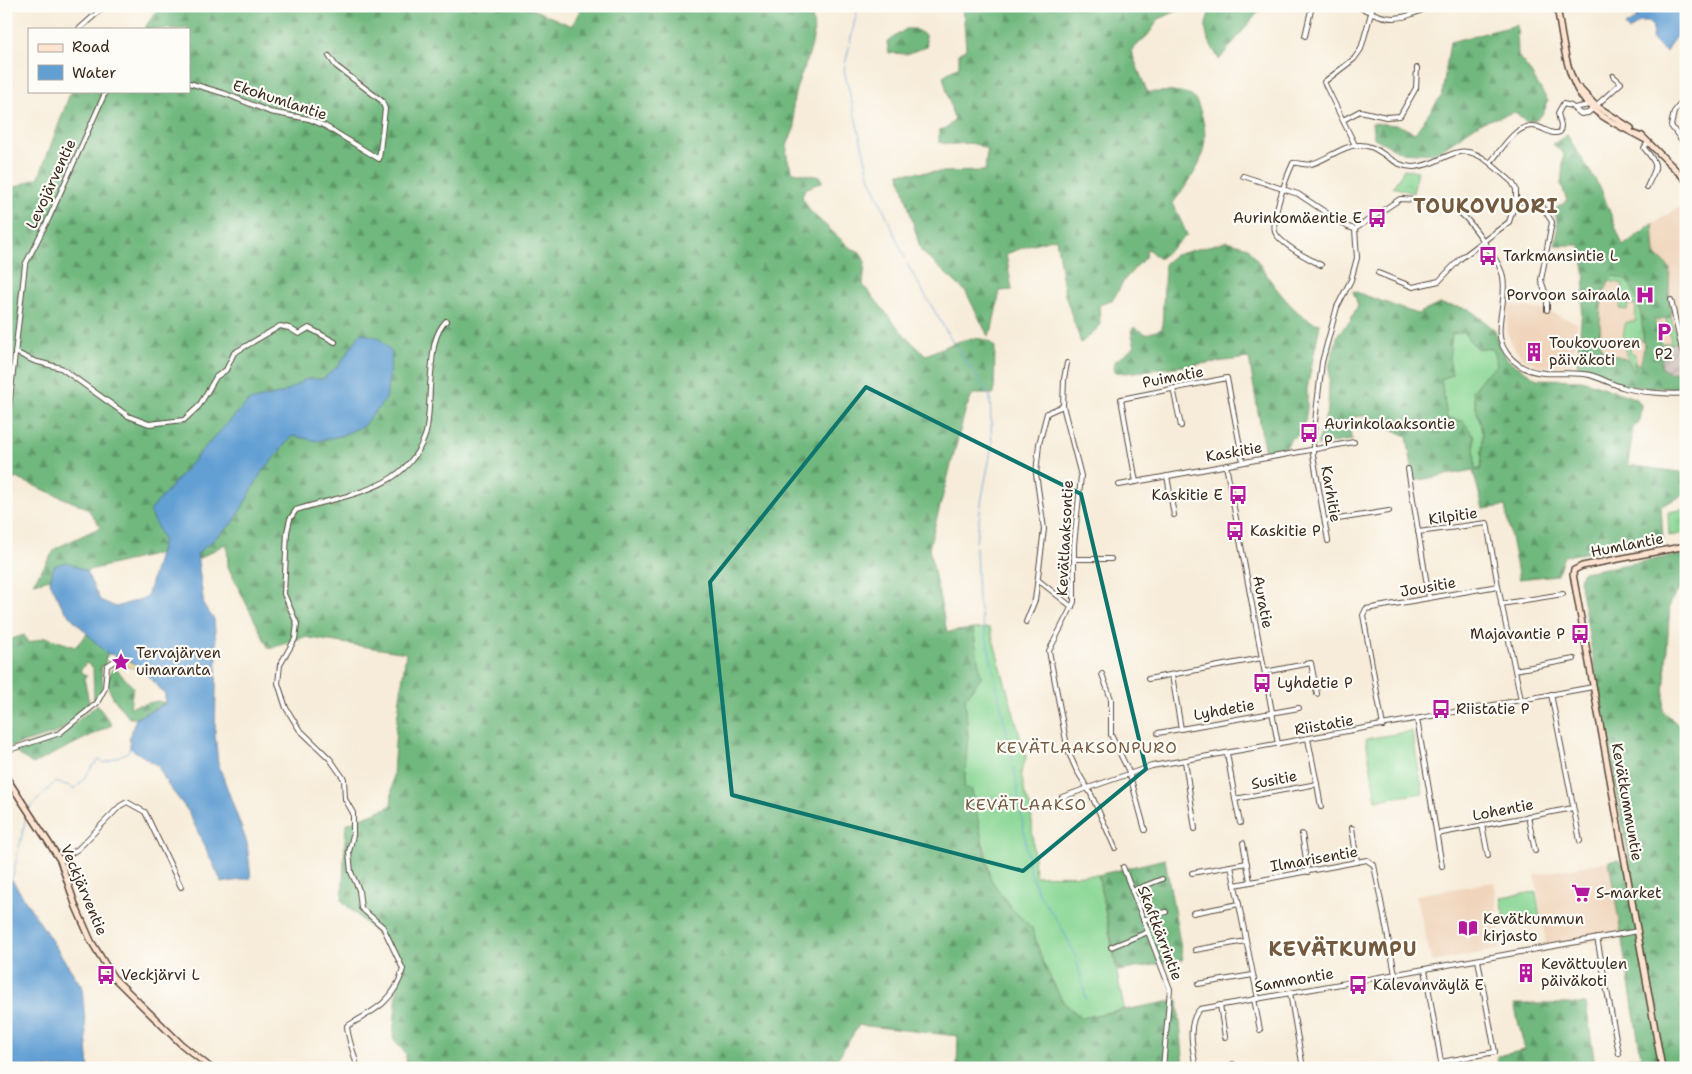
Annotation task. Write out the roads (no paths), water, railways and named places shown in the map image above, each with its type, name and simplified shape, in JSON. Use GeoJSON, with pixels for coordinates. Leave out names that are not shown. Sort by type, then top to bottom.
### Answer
{"type":"FeatureCollection","features":[{"type":"Feature","properties":{"kind":"street"},"geometry":{"type":"LineString","coordinates":[[80,28],[105,6]]}},
{"type":"Feature","properties":{"kind":"street"},"geometry":{"type":"LineString","coordinates":[[1305,36],[1312,6]]}},
{"type":"Feature","properties":{"kind":"street"},"geometry":{"type":"LineString","coordinates":[[1358,6],[1372,14],[1396,20],[1432,6]]}},
{"type":"Feature","properties":{"kind":"street"},"geometry":{"type":"LineString","coordinates":[[1355,145],[1324,82],[1354,58],[1361,49],[1373,6]]}},
{"type":"Feature","properties":{"kind":"street"},"geometry":{"type":"LineString","coordinates":[[1556,6],[1565,54],[1582,99],[1588,105],[1646,140],[1686,180]]}},
{"type":"Feature","properties":{"kind":"street","name":"Ekohumlantie"},"geometry":{"type":"LineString","coordinates":[[190,83],[226,94],[270,112],[309,119],[326,126],[379,159],[385,109],[382,101],[336,66],[329,56]]}},
{"type":"Feature","properties":{"kind":"street"},"geometry":{"type":"LineString","coordinates":[[1344,120],[1351,114],[1360,111],[1386,117],[1400,116],[1416,88],[1417,68]]}},
{"type":"Feature","properties":{"kind":"street"},"geometry":{"type":"LineString","coordinates":[[1490,163],[1521,128],[1532,125],[1557,133],[1561,129],[1558,113],[1560,106],[1565,104],[1584,114],[1621,83],[1614,76]]}},
{"type":"Feature","properties":{"kind":"street"},"geometry":{"type":"LineString","coordinates":[[1575,82],[1594,107]]}},
{"type":"Feature","properties":{"kind":"street","name":"Levojärventie"},"geometry":{"type":"LineString","coordinates":[[6,435],[25,265],[49,218],[106,92]]}},
{"type":"Feature","properties":{"kind":"street"},"geometry":{"type":"LineString","coordinates":[[1686,97],[1674,112],[1671,126],[1686,146]]}},
{"type":"Feature","properties":{"kind":"street"},"geometry":{"type":"LineString","coordinates":[[1574,108],[1588,105]]}},
{"type":"Feature","properties":{"kind":"street"},"geometry":{"type":"LineString","coordinates":[[1646,140],[1644,148],[1655,163],[1656,168],[1655,175],[1647,187]]}},
{"type":"Feature","properties":{"kind":"street"},"geometry":{"type":"LineString","coordinates":[[1321,265],[1276,234],[1273,224],[1292,163],[1313,164],[1355,145],[1367,146],[1407,167],[1423,165],[1459,151],[1475,153],[1512,182],[1516,189],[1516,200],[1509,222],[1460,259],[1439,281],[1413,287],[1378,273]]}},
{"type":"Feature","properties":{"kind":"street"},"geometry":{"type":"LineString","coordinates":[[1243,176],[1284,188],[1309,200],[1348,227],[1355,229],[1394,202],[1407,199],[1459,211],[1501,268],[1505,290],[1499,319],[1500,336],[1513,359],[1520,365],[1539,373],[1578,373],[1624,388],[1686,393]]}},
{"type":"Feature","properties":{"kind":"street"},"geometry":{"type":"LineString","coordinates":[[1516,200],[1542,206],[1552,222],[1541,280],[1548,298],[1547,310]]}},
{"type":"Feature","properties":{"kind":"street","name":"Karhitie"},"geometry":{"type":"LineString","coordinates":[[1328,542],[1312,450],[1320,370],[1337,307],[1354,270],[1357,258],[1355,229]]}},
{"type":"Feature","properties":{"kind":"street"},"geometry":{"type":"LineString","coordinates":[[1671,300],[1686,368]]}},
{"type":"Feature","properties":{"kind":"street"},"geometry":{"type":"LineString","coordinates":[[357,1068],[354,1052],[348,1042],[347,1026],[385,1002],[399,984],[404,969],[383,927],[361,908],[358,890],[351,872],[349,852],[353,835],[353,813],[345,799],[344,778],[330,758],[300,729],[286,708],[278,683],[280,665],[295,639],[297,624],[284,594],[287,532],[290,520],[296,510],[374,488],[408,468],[426,434],[433,352],[437,331],[446,321]]}},
{"type":"Feature","properties":{"kind":"street"},"geometry":{"type":"LineString","coordinates":[[15,352],[34,361],[61,368],[128,416],[149,424],[184,420],[199,406],[216,377],[226,370],[234,353],[280,326],[290,328],[299,334],[309,328],[336,342]]}},
{"type":"Feature","properties":{"kind":"street","name":"Kevätlaaksontie"},"geometry":{"type":"LineString","coordinates":[[1067,363],[1064,379],[1063,406],[1081,476],[1072,607],[1049,651],[1068,751],[1091,794],[1115,848]]}},
{"type":"Feature","properties":{"kind":"street","name":"Puimatie"},"geometry":{"type":"LineString","coordinates":[[1136,482],[1121,399],[1173,388],[1227,378],[1243,462]]}},
{"type":"Feature","properties":{"kind":"street"},"geometry":{"type":"LineString","coordinates":[[1173,388],[1181,426]]}},
{"type":"Feature","properties":{"kind":"street"},"geometry":{"type":"LineString","coordinates":[[1026,622],[1034,600],[1038,580],[1038,563],[1044,522],[1036,474],[1039,444],[1048,413],[1063,406]]}},
{"type":"Feature","properties":{"kind":"street","name":"Kaskitie"},"geometry":{"type":"LineString","coordinates":[[1119,485],[1354,442]]}},
{"type":"Feature","properties":{"kind":"street","name":"Auratie"},"geometry":{"type":"LineString","coordinates":[[1226,465],[1278,744]]}},
{"type":"Feature","properties":{"kind":"street"},"geometry":{"type":"LineString","coordinates":[[1408,469],[1429,598]]}},
{"type":"Feature","properties":{"kind":"street"},"geometry":{"type":"LineString","coordinates":[[1167,476],[1174,515]]}},
{"type":"Feature","properties":{"kind":"street"},"geometry":{"type":"LineString","coordinates":[[1325,521],[1389,511]]}},
{"type":"Feature","properties":{"kind":"street","name":"Kilpitie"},"geometry":{"type":"LineString","coordinates":[[1418,532],[1487,523],[1498,586]]}},
{"type":"Feature","properties":{"kind":"street","name":"Humlantie"},"geometry":{"type":"LineString","coordinates":[[1574,570],[1582,566],[1686,546]]}},
{"type":"Feature","properties":{"kind":"street"},"geometry":{"type":"LineString","coordinates":[[1074,559],[1111,559]]}},
{"type":"Feature","properties":{"kind":"street","name":"Kevätkummuntie"},"geometry":{"type":"LineString","coordinates":[[1574,570],[1592,687],[1662,1068]]}},
{"type":"Feature","properties":{"kind":"street"},"geometry":{"type":"LineString","coordinates":[[1038,580],[1072,607]]}},
{"type":"Feature","properties":{"kind":"street"},"geometry":{"type":"LineString","coordinates":[[1498,586],[1521,700]]}},
{"type":"Feature","properties":{"kind":"street","name":"Jousitie"},"geometry":{"type":"LineString","coordinates":[[1383,726],[1363,612],[1366,609],[1498,586]]}},
{"type":"Feature","properties":{"kind":"street"},"geometry":{"type":"LineString","coordinates":[[1501,604],[1563,594]]}},
{"type":"Feature","properties":{"kind":"street"},"geometry":{"type":"LineString","coordinates":[[1148,679],[1262,658]]}},
{"type":"Feature","properties":{"kind":"street"},"geometry":{"type":"LineString","coordinates":[[6,750],[60,732],[73,723],[96,703],[105,688],[107,666],[117,659]]}},
{"type":"Feature","properties":{"kind":"street"},"geometry":{"type":"LineString","coordinates":[[1515,670],[1574,659]]}},
{"type":"Feature","properties":{"kind":"street"},"geometry":{"type":"LineString","coordinates":[[1265,672],[1311,663],[1318,694]]}},
{"type":"Feature","properties":{"kind":"street"},"geometry":{"type":"LineString","coordinates":[[1102,674],[1111,699],[1110,731],[1129,772],[1145,830]]}},
{"type":"Feature","properties":{"kind":"street","name":"Lyhdetie"},"geometry":{"type":"LineString","coordinates":[[1172,675],[1181,729]]}},
{"type":"Feature","properties":{"kind":"street","name":"Riistatie"},"geometry":{"type":"LineString","coordinates":[[1062,797],[1129,772],[1592,687]]}},
{"type":"Feature","properties":{"kind":"street"},"geometry":{"type":"LineString","coordinates":[[1551,694],[1580,841]]}},
{"type":"Feature","properties":{"kind":"street","name":"Lyhdetie"},"geometry":{"type":"LineString","coordinates":[[1158,733],[1300,708]]}},
{"type":"Feature","properties":{"kind":"street"},"geometry":{"type":"LineString","coordinates":[[1417,719],[1442,866]]}},
{"type":"Feature","properties":{"kind":"street","name":"Susitie"},"geometry":{"type":"LineString","coordinates":[[1308,739],[1321,807]]}},
{"type":"Feature","properties":{"kind":"street","name":"Susitie"},"geometry":{"type":"LineString","coordinates":[[1227,753],[1240,823]]}},
{"type":"Feature","properties":{"kind":"street"},"geometry":{"type":"LineString","coordinates":[[1185,761],[1195,829]]}},
{"type":"Feature","properties":{"kind":"street","name":"Veckjärventie"},"geometry":{"type":"LineString","coordinates":[[6,777],[60,860],[76,907],[91,941],[113,977],[181,1044],[211,1068]]}},
{"type":"Feature","properties":{"kind":"street","name":"Susitie"},"geometry":{"type":"LineString","coordinates":[[1235,799],[1317,784]]}},
{"type":"Feature","properties":{"kind":"street"},"geometry":{"type":"LineString","coordinates":[[60,860],[78,849],[120,806],[127,802],[144,812],[181,887]]}},
{"type":"Feature","properties":{"kind":"street","name":"Lohentie"},"geometry":{"type":"LineString","coordinates":[[1437,834],[1573,808]]}},
{"type":"Feature","properties":{"kind":"street"},"geometry":{"type":"LineString","coordinates":[[1528,816],[1535,851]]}},
{"type":"Feature","properties":{"kind":"street"},"geometry":{"type":"LineString","coordinates":[[1482,825],[1488,856]]}},
{"type":"Feature","properties":{"kind":"street"},"geometry":{"type":"LineString","coordinates":[[1352,828],[1357,862]]}},
{"type":"Feature","properties":{"kind":"street"},"geometry":{"type":"LineString","coordinates":[[1302,834],[1308,872]]}},
{"type":"Feature","properties":{"kind":"street"},"geometry":{"type":"LineString","coordinates":[[1243,843],[1250,881]]}},
{"type":"Feature","properties":{"kind":"street","name":"Ilmarisentie"},"geometry":{"type":"LineString","coordinates":[[1235,885],[1367,860],[1374,865],[1395,974]]}},
{"type":"Feature","properties":{"kind":"street"},"geometry":{"type":"LineString","coordinates":[[1192,873],[1247,863]]}},
{"type":"Feature","properties":{"kind":"street"},"geometry":{"type":"LineString","coordinates":[[1231,866],[1253,974],[1260,1030]]}},
{"type":"Feature","properties":{"kind":"street","name":"Skaftkärrintie"},"geometry":{"type":"LineString","coordinates":[[1123,867],[1170,989],[1163,1068]]}},
{"type":"Feature","properties":{"kind":"street"},"geometry":{"type":"LineString","coordinates":[[1132,890],[1162,879]]}},
{"type":"Feature","properties":{"kind":"street"},"geometry":{"type":"LineString","coordinates":[[1193,913],[1239,904]]}},
{"type":"Feature","properties":{"kind":"street"},"geometry":{"type":"LineString","coordinates":[[1143,920],[1166,912]]}},
{"type":"Feature","properties":{"kind":"street","name":"Sammontie"},"geometry":{"type":"LineString","coordinates":[[1196,1068],[1191,1041],[1194,1016],[1200,1009],[1638,931]]}},
{"type":"Feature","properties":{"kind":"street"},"geometry":{"type":"LineString","coordinates":[[1111,947],[1148,932]]}},
{"type":"Feature","properties":{"kind":"street"},"geometry":{"type":"LineString","coordinates":[[1597,938],[1618,1054]]}},
{"type":"Feature","properties":{"kind":"street"},"geometry":{"type":"LineString","coordinates":[[1195,950],[1246,941]]}},
{"type":"Feature","properties":{"kind":"street"},"geometry":{"type":"LineString","coordinates":[[1441,1062],[1494,1052],[1478,960]]}},
{"type":"Feature","properties":{"kind":"street"},"geometry":{"type":"LineString","coordinates":[[1425,969],[1442,1068]]}},
{"type":"Feature","properties":{"kind":"street"},"geometry":{"type":"LineString","coordinates":[[1198,984],[1253,974]]}},
{"type":"Feature","properties":{"kind":"street"},"geometry":{"type":"LineString","coordinates":[[1288,1068],[1302,1066],[1290,993]]}},
{"type":"Feature","properties":{"kind":"street"},"geometry":{"type":"LineString","coordinates":[[1220,1005],[1225,1037]]}},
{"type":"Feature","properties":{"kind":"water"},"geometry":{"type":"Polygon","coordinates":[[[1635,6],[1686,6],[1686,32],[1676,37],[1666,52],[1652,40],[1653,27],[1648,22],[1640,22],[1629,31],[1625,26],[1636,19],[1635,6]]]}},
{"type":"Feature","properties":{"kind":"water"},"geometry":{"type":"Polygon","coordinates":[[[361,333],[379,338],[392,353],[386,399],[363,426],[340,436],[318,441],[292,436],[260,475],[234,522],[197,554],[204,606],[214,619],[217,655],[215,733],[218,763],[247,843],[251,878],[222,883],[188,811],[168,785],[158,766],[130,748],[129,739],[136,718],[165,704],[165,694],[133,663],[125,658],[107,654],[64,610],[50,582],[54,566],[66,562],[86,571],[100,600],[116,607],[147,597],[163,540],[150,511],[204,448],[249,401],[283,393],[306,379],[323,379],[339,365],[361,333]]]}},
{"type":"Feature","properties":{"kind":"water"},"geometry":{"type":"Polygon","coordinates":[[[6,880],[12,880],[82,987],[89,1068],[6,1068],[6,880]]]}},
{"type":"Feature","properties":{"kind":"waterway"},"geometry":{"type":"LineString","coordinates":[[858,6],[844,70],[870,178],[905,258]]}},
{"type":"Feature","properties":{"kind":"waterway"},"geometry":{"type":"LineString","coordinates":[[907,264],[952,341],[990,396],[992,446],[976,542]]}},
{"type":"Feature","properties":{"kind":"waterway"},"geometry":{"type":"LineString","coordinates":[[976,547],[978,601],[1013,761]]}},
{"type":"Feature","properties":{"kind":"waterway"},"geometry":{"type":"LineString","coordinates":[[29,809],[55,782],[70,786],[73,789],[81,783],[99,760],[105,763],[128,752],[130,748]]}},
{"type":"Feature","properties":{"kind":"waterway"},"geometry":{"type":"LineString","coordinates":[[1014,767],[1030,872],[1038,893],[1059,923],[1075,954],[1086,999]]}},
{"type":"Feature","properties":{"kind":"waterway"},"geometry":{"type":"LineString","coordinates":[[12,880],[27,812]]}},
{"type":"Feature","properties":{"kind":"place","name":"Aurinkomäentie E"},"geometry":{"type":"Point","coordinates":[1377,218]}},
{"type":"Feature","properties":{"kind":"place","name":"Tarkmansintie L"},"geometry":{"type":"Point","coordinates":[1488,256]}},
{"type":"Feature","properties":{"kind":"place","name":"Porvoon sairaala"},"geometry":{"type":"Point","coordinates":[1645,295]}},
{"type":"Feature","properties":{"kind":"place","name":"P2"},"geometry":{"type":"Point","coordinates":[1664,332]}},
{"type":"Feature","properties":{"kind":"place","name":"Toukovuoren päiväkoti"},"geometry":{"type":"Point","coordinates":[1534,352]}},
{"type":"Feature","properties":{"kind":"place","name":"Aurinkolaaksontie P"},"geometry":{"type":"Point","coordinates":[1309,433]}},
{"type":"Feature","properties":{"kind":"place","name":"Kaskitie E"},"geometry":{"type":"Point","coordinates":[1238,495]}},
{"type":"Feature","properties":{"kind":"place","name":"Kaskitie P"},"geometry":{"type":"Point","coordinates":[1235,531]}},
{"type":"Feature","properties":{"kind":"place","name":"Majavantie P"},"geometry":{"type":"Point","coordinates":[1580,634]}},
{"type":"Feature","properties":{"kind":"place","name":"Tervajärven uimaranta"},"geometry":{"type":"Point","coordinates":[121,662]}},
{"type":"Feature","properties":{"kind":"place","name":"Lyhdetie P"},"geometry":{"type":"Point","coordinates":[1262,683]}},
{"type":"Feature","properties":{"kind":"place","name":"Riistatie P"},"geometry":{"type":"Point","coordinates":[1441,709]}},
{"type":"Feature","properties":{"kind":"place","name":"S-market"},"geometry":{"type":"Point","coordinates":[1581,893]}},
{"type":"Feature","properties":{"kind":"place","name":"Kevätkummun kirjasto"},"geometry":{"type":"Point","coordinates":[1468,928]}},
{"type":"Feature","properties":{"kind":"place","name":"Kevättuulen päiväkoti"},"geometry":{"type":"Point","coordinates":[1526,973]}},
{"type":"Feature","properties":{"kind":"place","name":"Veckjärvi L"},"geometry":{"type":"Point","coordinates":[106,975]}},
{"type":"Feature","properties":{"kind":"place","name":"Kalevanväylä E"},"geometry":{"type":"Point","coordinates":[1358,985]}},
{"type":"Feature","properties":{"kind":"district","name":"TOUKOVUORI"},"geometry":{"type":"Point","coordinates":[1486,206]}},
{"type":"Feature","properties":{"kind":"district","name":"KEVÄTLAAKSONPURO"},"geometry":{"type":"Point","coordinates":[1087,747]}},
{"type":"Feature","properties":{"kind":"district","name":"KEVÄTLAAKSO"},"geometry":{"type":"Point","coordinates":[1026,804]}},
{"type":"Feature","properties":{"kind":"district","name":"KEVÄTKUMPU"},"geometry":{"type":"Point","coordinates":[1343,949]}}]}
